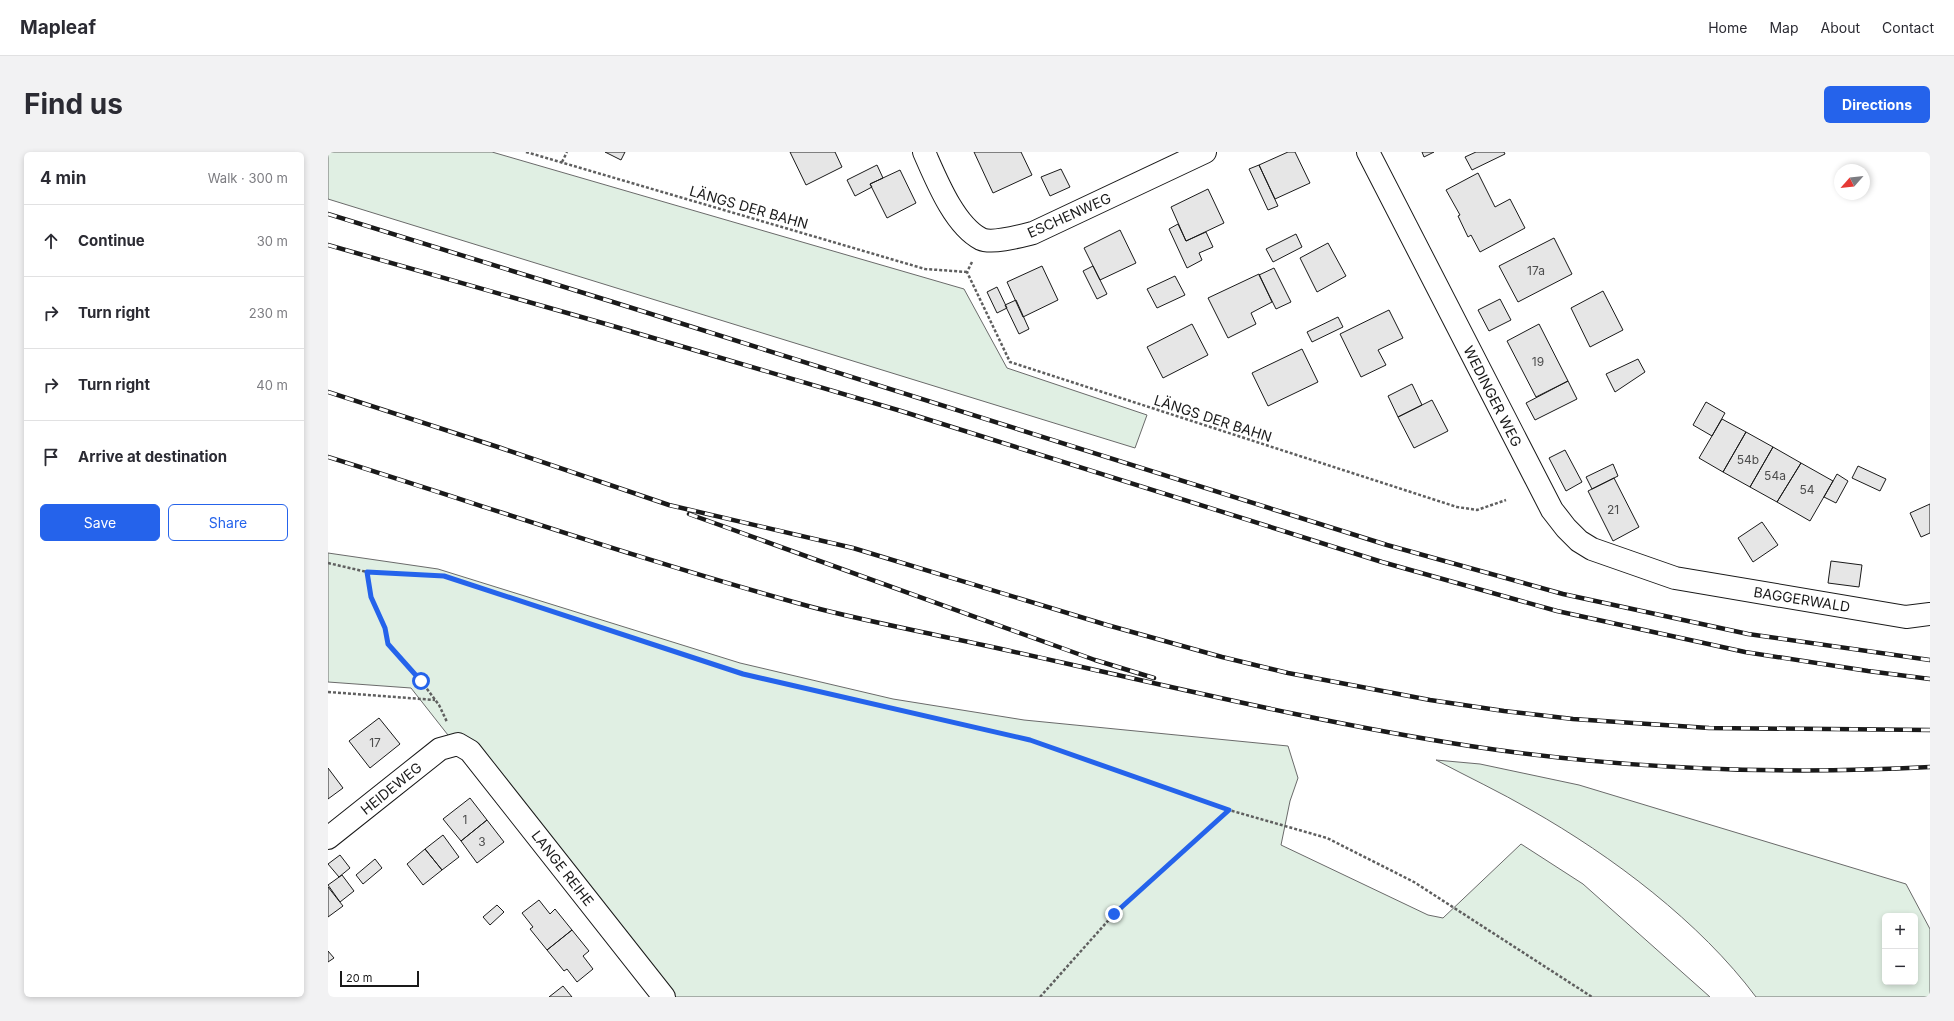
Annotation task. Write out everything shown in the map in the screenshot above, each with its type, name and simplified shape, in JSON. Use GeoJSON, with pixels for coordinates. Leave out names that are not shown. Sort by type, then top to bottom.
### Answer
{"type":"FeatureCollection","features":[{"type":"Feature","properties":{"kind":"street"},"geometry":{"type":"LineString","coordinates":[[924,152],[940,186],[961,223],[982,240]]}},
{"type":"Feature","properties":{"kind":"street","name":"ESCHENWEG"},"geometry":{"type":"LineString","coordinates":[[982,240],[1005,240],[1033,233],[1205,152]]}},
{"type":"Feature","properties":{"kind":"street","name":"WEDINGER WEG"},"geometry":{"type":"LineString","coordinates":[[1368,152],[1552,510],[1579,541],[1592,549],[1675,578]]}},
{"type":"Feature","properties":{"kind":"street","name":"BAGGERWALD"},"geometry":{"type":"LineString","coordinates":[[1675,578],[1906,616],[1930,614]]}},
{"type":"Feature","properties":{"kind":"street","name":"HEIDEWEG"},"geometry":{"type":"LineString","coordinates":[[328,838],[440,749],[458,744]]}},
{"type":"Feature","properties":{"kind":"street","name":"LANGE REIHE"},"geometry":{"type":"LineString","coordinates":[[458,744],[470,751],[664,997]]}},
{"type":"Feature","properties":{"kind":"path","name":"LÄNGS DER BAHN"},"geometry":{"type":"LineString","coordinates":[[526,152],[925,269],[967,272],[1010,362],[1457,507],[1477,510],[1506,500]]}},
{"type":"Feature","properties":{"kind":"path"},"geometry":{"type":"LineString","coordinates":[[562,162],[567,152]]}},
{"type":"Feature","properties":{"kind":"path"},"geometry":{"type":"LineString","coordinates":[[967,272],[982,240]]}},
{"type":"Feature","properties":{"kind":"path"},"geometry":{"type":"LineString","coordinates":[[328,563],[367,572],[444,576],[743,674],[1030,740],[1229,810],[1327,838],[1414,882],[1592,997]]}},
{"type":"Feature","properties":{"kind":"path"},"geometry":{"type":"LineString","coordinates":[[367,572],[371,597],[385,628],[388,644],[421,681],[435,700],[458,744]]}},
{"type":"Feature","properties":{"kind":"path"},"geometry":{"type":"LineString","coordinates":[[328,692],[435,700]]}},
{"type":"Feature","properties":{"kind":"path"},"geometry":{"type":"LineString","coordinates":[[1040,997],[1114,914],[1229,810]]}},
{"type":"Feature","properties":{"kind":"green space"},"geometry":{"type":"Polygon","coordinates":[[[328,152],[492,152],[964,289],[1007,368],[1147,415],[1135,448],[328,199],[328,152]]]}},
{"type":"Feature","properties":{"kind":"green space"},"geometry":{"type":"Polygon","coordinates":[[[328,553],[438,569],[740,663],[893,699],[1024,720],[1288,746],[1298,778],[1290,801],[1281,845],[1428,915],[1443,918],[1521,844],[1583,884],[1710,997],[654,997],[411,688],[328,682],[328,553]]]}},
{"type":"Feature","properties":{"kind":"green space"},"geometry":{"type":"Polygon","coordinates":[[[1436,760],[1480,764],[1579,785],[1906,884],[1930,929],[1930,997],[1756,997],[1734,969],[1709,943],[1682,917],[1653,893],[1623,870],[1562,828],[1496,791],[1436,760]]]}},
{"type":"Feature","properties":{"kind":"building"},"geometry":{"type":"Polygon","coordinates":[[[605,152],[625,152],[621,160],[605,152]]]}},
{"type":"Feature","properties":{"kind":"building"},"geometry":{"type":"Polygon","coordinates":[[[790,152],[835,152],[842,167],[806,185],[790,152]]]}},
{"type":"Feature","properties":{"kind":"building"},"geometry":{"type":"Polygon","coordinates":[[[974,152],[1021,152],[1032,175],[993,193],[974,152]]]}},
{"type":"Feature","properties":{"kind":"building"},"geometry":{"type":"Polygon","coordinates":[[[1288,152],[1295,152],[1310,183],[1275,199],[1259,165],[1288,152]]]}},
{"type":"Feature","properties":{"kind":"building"},"geometry":{"type":"Polygon","coordinates":[[[1422,152],[1434,152],[1424,157],[1422,152]]]}},
{"type":"Feature","properties":{"kind":"building"},"geometry":{"type":"Polygon","coordinates":[[[1476,152],[1504,152],[1505,154],[1472,170],[1465,157],[1476,152]]]}},
{"type":"Feature","properties":{"kind":"building"},"geometry":{"type":"Polygon","coordinates":[[[877,165],[883,178],[870,184],[872,187],[855,196],[847,180],[877,165]]]}},
{"type":"Feature","properties":{"kind":"building"},"geometry":{"type":"Polygon","coordinates":[[[1259,165],[1278,206],[1268,210],[1249,169],[1259,165]]]}},
{"type":"Feature","properties":{"kind":"building"},"geometry":{"type":"Polygon","coordinates":[[[1061,169],[1070,187],[1050,196],[1041,177],[1061,169]]]}},
{"type":"Feature","properties":{"kind":"building"},"geometry":{"type":"Polygon","coordinates":[[[900,170],[916,203],[887,218],[870,184],[900,170]]]}},
{"type":"Feature","properties":{"kind":"building"},"geometry":{"type":"Polygon","coordinates":[[[1478,173],[1495,207],[1510,199],[1525,228],[1480,252],[1471,235],[1468,237],[1458,216],[1460,215],[1446,190],[1478,173]]]}},
{"type":"Feature","properties":{"kind":"building"},"geometry":{"type":"Polygon","coordinates":[[[1208,189],[1224,223],[1186,241],[1171,207],[1208,189]]]}},
{"type":"Feature","properties":{"kind":"building"},"geometry":{"type":"Polygon","coordinates":[[[1178,224],[1186,241],[1206,232],[1213,247],[1199,253],[1202,260],[1187,268],[1169,229],[1178,224]]]}},
{"type":"Feature","properties":{"kind":"building"},"geometry":{"type":"Polygon","coordinates":[[[1120,230],[1136,263],[1100,280],[1084,248],[1120,230]]]}},
{"type":"Feature","properties":{"kind":"building"},"geometry":{"type":"Polygon","coordinates":[[[1296,234],[1302,247],[1273,262],[1266,249],[1296,234]]]}},
{"type":"Feature","properties":{"kind":"building"},"geometry":{"type":"Polygon","coordinates":[[[1554,238],[1572,274],[1518,302],[1499,266],[1554,238]]]}},
{"type":"Feature","properties":{"kind":"building"},"geometry":{"type":"Polygon","coordinates":[[[1328,243],[1346,276],[1317,292],[1300,258],[1328,243]]]}},
{"type":"Feature","properties":{"kind":"building"},"geometry":{"type":"Polygon","coordinates":[[[1042,266],[1058,300],[1023,317],[1007,282],[1042,266]]]}},
{"type":"Feature","properties":{"kind":"building"},"geometry":{"type":"Polygon","coordinates":[[[1093,266],[1107,294],[1097,299],[1083,271],[1093,266]]]}},
{"type":"Feature","properties":{"kind":"building"},"geometry":{"type":"Polygon","coordinates":[[[1274,268],[1291,302],[1276,309],[1259,275],[1274,268]]]}},
{"type":"Feature","properties":{"kind":"building"},"geometry":{"type":"Polygon","coordinates":[[[1259,274],[1272,302],[1251,313],[1256,324],[1228,338],[1208,298],[1259,274]]]}},
{"type":"Feature","properties":{"kind":"building"},"geometry":{"type":"Polygon","coordinates":[[[1175,276],[1185,295],[1157,308],[1147,289],[1175,276]]]}},
{"type":"Feature","properties":{"kind":"building"},"geometry":{"type":"Polygon","coordinates":[[[997,287],[1007,308],[997,313],[987,292],[997,287]]]}},
{"type":"Feature","properties":{"kind":"building"},"geometry":{"type":"Polygon","coordinates":[[[1603,291],[1623,330],[1590,347],[1571,308],[1603,291]]]}},
{"type":"Feature","properties":{"kind":"building"},"geometry":{"type":"Polygon","coordinates":[[[1500,299],[1511,320],[1489,331],[1478,310],[1500,299]]]}},
{"type":"Feature","properties":{"kind":"building"},"geometry":{"type":"Polygon","coordinates":[[[1016,300],[1029,329],[1019,334],[1005,305],[1016,300]]]}},
{"type":"Feature","properties":{"kind":"building"},"geometry":{"type":"Polygon","coordinates":[[[1389,310],[1403,338],[1378,350],[1386,365],[1361,377],[1340,334],[1389,310]]]}},
{"type":"Feature","properties":{"kind":"building"},"geometry":{"type":"Polygon","coordinates":[[[1338,317],[1343,327],[1312,342],[1307,332],[1338,317]]]}},
{"type":"Feature","properties":{"kind":"building"},"geometry":{"type":"Polygon","coordinates":[[[1192,324],[1208,355],[1163,378],[1147,347],[1192,324]]]}},
{"type":"Feature","properties":{"kind":"building"},"geometry":{"type":"Polygon","coordinates":[[[1539,324],[1568,381],[1536,397],[1507,341],[1539,324]]]}},
{"type":"Feature","properties":{"kind":"building"},"geometry":{"type":"Polygon","coordinates":[[[1302,349],[1318,382],[1268,406],[1252,373],[1302,349]]]}},
{"type":"Feature","properties":{"kind":"building"},"geometry":{"type":"Polygon","coordinates":[[[1638,359],[1645,372],[1615,392],[1606,374],[1638,359]]]}},
{"type":"Feature","properties":{"kind":"building"},"geometry":{"type":"Polygon","coordinates":[[[1568,381],[1577,399],[1535,420],[1526,403],[1568,381]]]}},
{"type":"Feature","properties":{"kind":"building"},"geometry":{"type":"Polygon","coordinates":[[[1412,384],[1422,405],[1398,417],[1388,396],[1412,384]]]}},
{"type":"Feature","properties":{"kind":"building"},"geometry":{"type":"Polygon","coordinates":[[[1432,400],[1448,431],[1414,448],[1398,417],[1432,400]]]}},
{"type":"Feature","properties":{"kind":"building"},"geometry":{"type":"Polygon","coordinates":[[[1706,402],[1725,413],[1712,436],[1693,425],[1706,402]]]}},
{"type":"Feature","properties":{"kind":"building"},"geometry":{"type":"Polygon","coordinates":[[[1722,419],[1746,432],[1723,472],[1699,458],[1722,419]]]}},
{"type":"Feature","properties":{"kind":"building"},"geometry":{"type":"Polygon","coordinates":[[[1746,432],[1773,447],[1750,487],[1723,472],[1746,432]]]}},
{"type":"Feature","properties":{"kind":"building"},"geometry":{"type":"Polygon","coordinates":[[[1773,447],[1801,463],[1777,502],[1750,487],[1773,447]]]}},
{"type":"Feature","properties":{"kind":"building"},"geometry":{"type":"Polygon","coordinates":[[[1565,450],[1582,482],[1566,491],[1549,458],[1565,450]]]}},
{"type":"Feature","properties":{"kind":"building"},"geometry":{"type":"Polygon","coordinates":[[[1801,463],[1833,481],[1810,521],[1777,502],[1801,463]]]}},
{"type":"Feature","properties":{"kind":"building"},"geometry":{"type":"Polygon","coordinates":[[[1613,464],[1618,476],[1592,489],[1586,477],[1613,464]]]}},
{"type":"Feature","properties":{"kind":"building"},"geometry":{"type":"Polygon","coordinates":[[[1858,466],[1886,479],[1880,491],[1852,478],[1858,466]]]}},
{"type":"Feature","properties":{"kind":"building"},"geometry":{"type":"Polygon","coordinates":[[[1837,474],[1848,481],[1836,503],[1824,497],[1837,474]]]}},
{"type":"Feature","properties":{"kind":"building"},"geometry":{"type":"Polygon","coordinates":[[[1614,478],[1639,527],[1613,541],[1588,491],[1614,478]]]}},
{"type":"Feature","properties":{"kind":"building"},"geometry":{"type":"Polygon","coordinates":[[[1930,504],[1930,533],[1921,537],[1910,513],[1930,504]]]}},
{"type":"Feature","properties":{"kind":"building"},"geometry":{"type":"Polygon","coordinates":[[[1762,522],[1778,545],[1753,562],[1738,538],[1762,522]]]}},
{"type":"Feature","properties":{"kind":"building"},"geometry":{"type":"Polygon","coordinates":[[[1831,561],[1862,565],[1859,587],[1828,583],[1831,561]]]}},
{"type":"Feature","properties":{"kind":"building"},"geometry":{"type":"Polygon","coordinates":[[[379,718],[400,744],[370,768],[349,741],[379,718]]]}},
{"type":"Feature","properties":{"kind":"building"},"geometry":{"type":"Polygon","coordinates":[[[328,768],[343,788],[328,799],[328,768]]]}},
{"type":"Feature","properties":{"kind":"building"},"geometry":{"type":"Polygon","coordinates":[[[470,798],[487,820],[461,841],[443,819],[470,798]]]}},
{"type":"Feature","properties":{"kind":"building"},"geometry":{"type":"Polygon","coordinates":[[[487,820],[504,842],[477,863],[461,841],[487,820]]]}},
{"type":"Feature","properties":{"kind":"building"},"geometry":{"type":"Polygon","coordinates":[[[443,835],[459,857],[442,870],[425,849],[443,835]]]}},
{"type":"Feature","properties":{"kind":"building"},"geometry":{"type":"Polygon","coordinates":[[[425,849],[442,870],[423,885],[407,864],[425,849]]]}},
{"type":"Feature","properties":{"kind":"building"},"geometry":{"type":"Polygon","coordinates":[[[340,855],[350,868],[339,877],[328,864],[340,855]]]}},
{"type":"Feature","properties":{"kind":"building"},"geometry":{"type":"Polygon","coordinates":[[[375,859],[382,868],[363,884],[356,875],[375,859]]]}},
{"type":"Feature","properties":{"kind":"building"},"geometry":{"type":"Polygon","coordinates":[[[342,875],[354,891],[340,902],[328,885],[342,875]]]}},
{"type":"Feature","properties":{"kind":"building"},"geometry":{"type":"Polygon","coordinates":[[[328,887],[343,906],[328,917],[328,887]]]}},
{"type":"Feature","properties":{"kind":"building"},"geometry":{"type":"Polygon","coordinates":[[[539,900],[550,914],[555,909],[572,930],[547,950],[530,929],[533,927],[522,913],[539,900]]]}},
{"type":"Feature","properties":{"kind":"building"},"geometry":{"type":"Polygon","coordinates":[[[497,905],[504,912],[490,925],[483,917],[497,905]]]}},
{"type":"Feature","properties":{"kind":"building"},"geometry":{"type":"Polygon","coordinates":[[[572,930],[589,951],[583,956],[593,969],[577,982],[567,969],[564,971],[547,950],[572,930]]]}},
{"type":"Feature","properties":{"kind":"building"},"geometry":{"type":"Polygon","coordinates":[[[328,951],[334,958],[328,962],[328,951]]]}},
{"type":"Feature","properties":{"kind":"building"},"geometry":{"type":"Polygon","coordinates":[[[563,986],[572,997],[549,997],[563,986]]]}},
{"type":"Feature","properties":{"kind":"railway"},"geometry":{"type":"LineString","coordinates":[[328,214],[1387,545],[1563,594],[1748,634],[1930,660]]}},
{"type":"Feature","properties":{"kind":"railway"},"geometry":{"type":"LineString","coordinates":[[328,245],[606,324],[901,411],[1382,562],[1557,611],[1745,652],[1930,679]]}},
{"type":"Feature","properties":{"kind":"railway"},"geometry":{"type":"LineString","coordinates":[[328,392],[501,448],[669,505],[853,548],[1107,625],[1222,657],[1288,673],[1430,700],[1573,719],[1709,728],[1930,730]]}},
{"type":"Feature","properties":{"kind":"railway"},"geometry":{"type":"LineString","coordinates":[[328,457],[628,553],[808,606],[1339,723],[1426,739],[1527,754],[1642,765],[1757,770],[1930,767]]}},
{"type":"Feature","properties":{"kind":"railway"},"geometry":{"type":"LineString","coordinates":[[689,514],[1095,660],[1154,678]]}},
{"type":"Feature","properties":{"kind":"route"},"geometry":{"type":"LineString","coordinates":[[421,681],[388,644],[385,628],[371,597],[367,572],[444,576],[743,674],[1030,740],[1229,810],[1114,914]]}}]}
